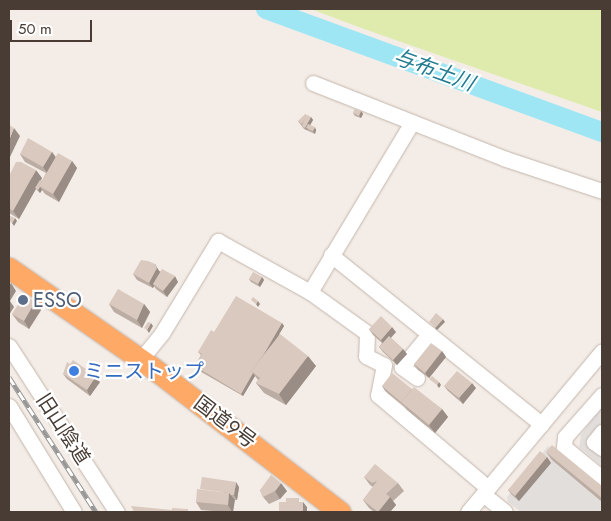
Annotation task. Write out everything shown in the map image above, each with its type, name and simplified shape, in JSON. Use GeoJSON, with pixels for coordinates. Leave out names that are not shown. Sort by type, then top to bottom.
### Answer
{"type":"FeatureCollection","features":[{"type":"Feature","properties":{"kind":"highway","name":"国道9号"},"geometry":{"type":"LineString","coordinates":[[9,268],[141,359],[340,512]]}},
{"type":"Feature","properties":{"kind":"street"},"geometry":{"type":"LineString","coordinates":[[313,83],[412,122],[602,191]]}},
{"type":"Feature","properties":{"kind":"street"},"geometry":{"type":"LineString","coordinates":[[310,292],[412,122]]}},
{"type":"Feature","properties":{"kind":"street"},"geometry":{"type":"LineString","coordinates":[[141,359],[162,332],[218,241],[310,292],[367,333],[366,356],[384,365],[378,395],[486,491],[505,512]]}},
{"type":"Feature","properties":{"kind":"street"},"geometry":{"type":"LineString","coordinates":[[331,255],[541,424]]}},
{"type":"Feature","properties":{"kind":"street"},"geometry":{"type":"LineString","coordinates":[[417,378],[402,367],[429,334]]}},
{"type":"Feature","properties":{"kind":"street","name":"旧山陰道"},"geometry":{"type":"LineString","coordinates":[[9,346],[117,512]]}},
{"type":"Feature","properties":{"kind":"street"},"geometry":{"type":"LineString","coordinates":[[468,512],[602,350]]}},
{"type":"Feature","properties":{"kind":"street"},"geometry":{"type":"LineString","coordinates":[[602,395],[566,437],[564,448],[602,478]]}},
{"type":"Feature","properties":{"kind":"street"},"geometry":{"type":"LineString","coordinates":[[9,406],[74,512]]}},
{"type":"Feature","properties":{"kind":"street"},"geometry":{"type":"LineString","coordinates":[[602,432],[594,442],[602,448]]}},
{"type":"Feature","properties":{"kind":"green space"},"geometry":{"type":"Polygon","coordinates":[[[311,9],[602,9],[602,112],[364,29],[311,9]]]}},
{"type":"Feature","properties":{"kind":"shaded area"},"geometry":{"type":"Polygon","coordinates":[[[600,408],[602,408],[602,466],[579,447],[581,435],[600,408]]]}},
{"type":"Feature","properties":{"kind":"shaded area"},"geometry":{"type":"Polygon","coordinates":[[[548,446],[602,490],[602,512],[521,512],[508,502],[507,497],[548,446]]]}},
{"type":"Feature","properties":{"kind":"building"},"geometry":{"type":"Polygon","coordinates":[[[355,108],[361,111],[359,116],[353,113],[355,108]]]}},
{"type":"Feature","properties":{"kind":"building"},"geometry":{"type":"Polygon","coordinates":[[[305,114],[311,117],[305,128],[302,126],[305,118],[302,124],[298,121],[305,114]]]}},
{"type":"Feature","properties":{"kind":"building"},"geometry":{"type":"Polygon","coordinates":[[[308,124],[315,127],[313,131],[306,128],[308,124]]]}},
{"type":"Feature","properties":{"kind":"building"},"geometry":{"type":"Polygon","coordinates":[[[9,125],[14,128],[9,140],[9,125]]]}},
{"type":"Feature","properties":{"kind":"building"},"geometry":{"type":"Polygon","coordinates":[[[28,138],[52,152],[43,167],[20,154],[28,138]]]}},
{"type":"Feature","properties":{"kind":"building"},"geometry":{"type":"Polygon","coordinates":[[[58,153],[72,161],[53,194],[39,186],[58,153]]]}},
{"type":"Feature","properties":{"kind":"building"},"geometry":{"type":"Polygon","coordinates":[[[16,162],[21,162],[36,170],[13,211],[9,208],[9,176],[16,162]]]}},
{"type":"Feature","properties":{"kind":"building"},"geometry":{"type":"Polygon","coordinates":[[[40,180],[42,181],[38,190],[35,188],[40,180]]]}},
{"type":"Feature","properties":{"kind":"building"},"geometry":{"type":"Polygon","coordinates":[[[10,216],[15,218],[12,223],[9,221],[10,216]]]}},
{"type":"Feature","properties":{"kind":"building"},"geometry":{"type":"Polygon","coordinates":[[[141,260],[155,264],[157,268],[149,283],[133,274],[141,260]]]}},
{"type":"Feature","properties":{"kind":"building"},"geometry":{"type":"Polygon","coordinates":[[[162,269],[175,276],[163,291],[153,284],[162,269]]]}},
{"type":"Feature","properties":{"kind":"building"},"geometry":{"type":"Polygon","coordinates":[[[253,272],[262,277],[258,284],[249,279],[253,272]]]}},
{"type":"Feature","properties":{"kind":"building"},"geometry":{"type":"Polygon","coordinates":[[[118,289],[144,304],[137,320],[109,304],[118,289]]]}},
{"type":"Feature","properties":{"kind":"building"},"geometry":{"type":"Polygon","coordinates":[[[24,295],[35,302],[24,321],[12,314],[24,295]]]}},
{"type":"Feature","properties":{"kind":"building"},"geometry":{"type":"Polygon","coordinates":[[[236,296],[282,323],[264,354],[251,371],[253,373],[241,394],[195,366],[202,354],[198,352],[211,330],[214,332],[236,296]]]}},
{"type":"Feature","properties":{"kind":"building"},"geometry":{"type":"Polygon","coordinates":[[[253,297],[258,301],[256,304],[251,300],[253,297]]]}},
{"type":"Feature","properties":{"kind":"building"},"geometry":{"type":"Polygon","coordinates":[[[436,313],[443,319],[435,328],[429,322],[436,313]]]}},
{"type":"Feature","properties":{"kind":"building"},"geometry":{"type":"Polygon","coordinates":[[[381,316],[392,327],[381,340],[369,329],[381,316]]]}},
{"type":"Feature","properties":{"kind":"building"},"geometry":{"type":"Polygon","coordinates":[[[148,322],[151,323],[147,330],[144,328],[148,322]]]}},
{"type":"Feature","properties":{"kind":"building"},"geometry":{"type":"Polygon","coordinates":[[[280,334],[308,356],[279,394],[256,383],[260,378],[251,371],[280,334]]]}},
{"type":"Feature","properties":{"kind":"building"},"geometry":{"type":"Polygon","coordinates":[[[389,336],[403,349],[393,360],[379,347],[389,336]]]}},
{"type":"Feature","properties":{"kind":"building"},"geometry":{"type":"Polygon","coordinates":[[[431,343],[442,351],[425,373],[414,364],[431,343]]]}},
{"type":"Feature","properties":{"kind":"building"},"geometry":{"type":"Polygon","coordinates":[[[73,360],[96,376],[87,390],[63,374],[67,362],[70,364],[73,360]]]}},
{"type":"Feature","properties":{"kind":"building"},"geometry":{"type":"Polygon","coordinates":[[[457,371],[472,383],[459,398],[444,386],[457,371]]]}},
{"type":"Feature","properties":{"kind":"building"},"geometry":{"type":"Polygon","coordinates":[[[392,373],[412,389],[401,402],[382,386],[392,373]]]}},
{"type":"Feature","properties":{"kind":"building"},"geometry":{"type":"Polygon","coordinates":[[[432,376],[439,382],[437,385],[429,379],[432,376]]]}},
{"type":"Feature","properties":{"kind":"building"},"geometry":{"type":"Polygon","coordinates":[[[414,387],[442,409],[429,425],[401,402],[414,387]]]}},
{"type":"Feature","properties":{"kind":"building"},"geometry":{"type":"Polygon","coordinates":[[[552,445],[602,486],[602,498],[546,452],[552,445]]]}},
{"type":"Feature","properties":{"kind":"building"},"geometry":{"type":"Polygon","coordinates":[[[540,451],[547,457],[515,496],[508,490],[540,451]]]}},
{"type":"Feature","properties":{"kind":"building"},"geometry":{"type":"Polygon","coordinates":[[[375,464],[398,483],[386,494],[390,497],[378,512],[363,500],[377,481],[372,483],[364,477],[375,464]]]}},
{"type":"Feature","properties":{"kind":"building"},"geometry":{"type":"Polygon","coordinates":[[[271,475],[281,483],[275,491],[263,497],[260,490],[271,475]]]}},
{"type":"Feature","properties":{"kind":"building"},"geometry":{"type":"Polygon","coordinates":[[[202,477],[236,482],[234,495],[200,489],[202,477]]]}},
{"type":"Feature","properties":{"kind":"building"},"geometry":{"type":"Polygon","coordinates":[[[197,489],[229,493],[228,505],[196,502],[197,489]]]}},
{"type":"Feature","properties":{"kind":"building"},"geometry":{"type":"Polygon","coordinates":[[[286,498],[299,498],[299,502],[303,502],[303,512],[279,512],[279,502],[286,502],[286,498]]]}},
{"type":"Feature","properties":{"kind":"building"},"geometry":{"type":"Polygon","coordinates":[[[131,506],[172,510],[172,512],[134,512],[131,506]]]}},
{"type":"Feature","properties":{"kind":"building"},"geometry":{"type":"Polygon","coordinates":[[[172,508],[188,509],[188,512],[172,512],[172,508]]]}},
{"type":"Feature","properties":{"kind":"waterway","name":"与布土川"},"geometry":{"type":"LineString","coordinates":[[266,9],[602,132]]}},
{"type":"Feature","properties":{"kind":"railway"},"geometry":{"type":"LineString","coordinates":[[9,377],[96,512]]}},
{"type":"Feature","properties":{"kind":"place","name":"ESSO"},"geometry":{"type":"Point","coordinates":[23,300]}},
{"type":"Feature","properties":{"kind":"place","name":"ミニストップ"},"geometry":{"type":"Point","coordinates":[74,371]}}]}
